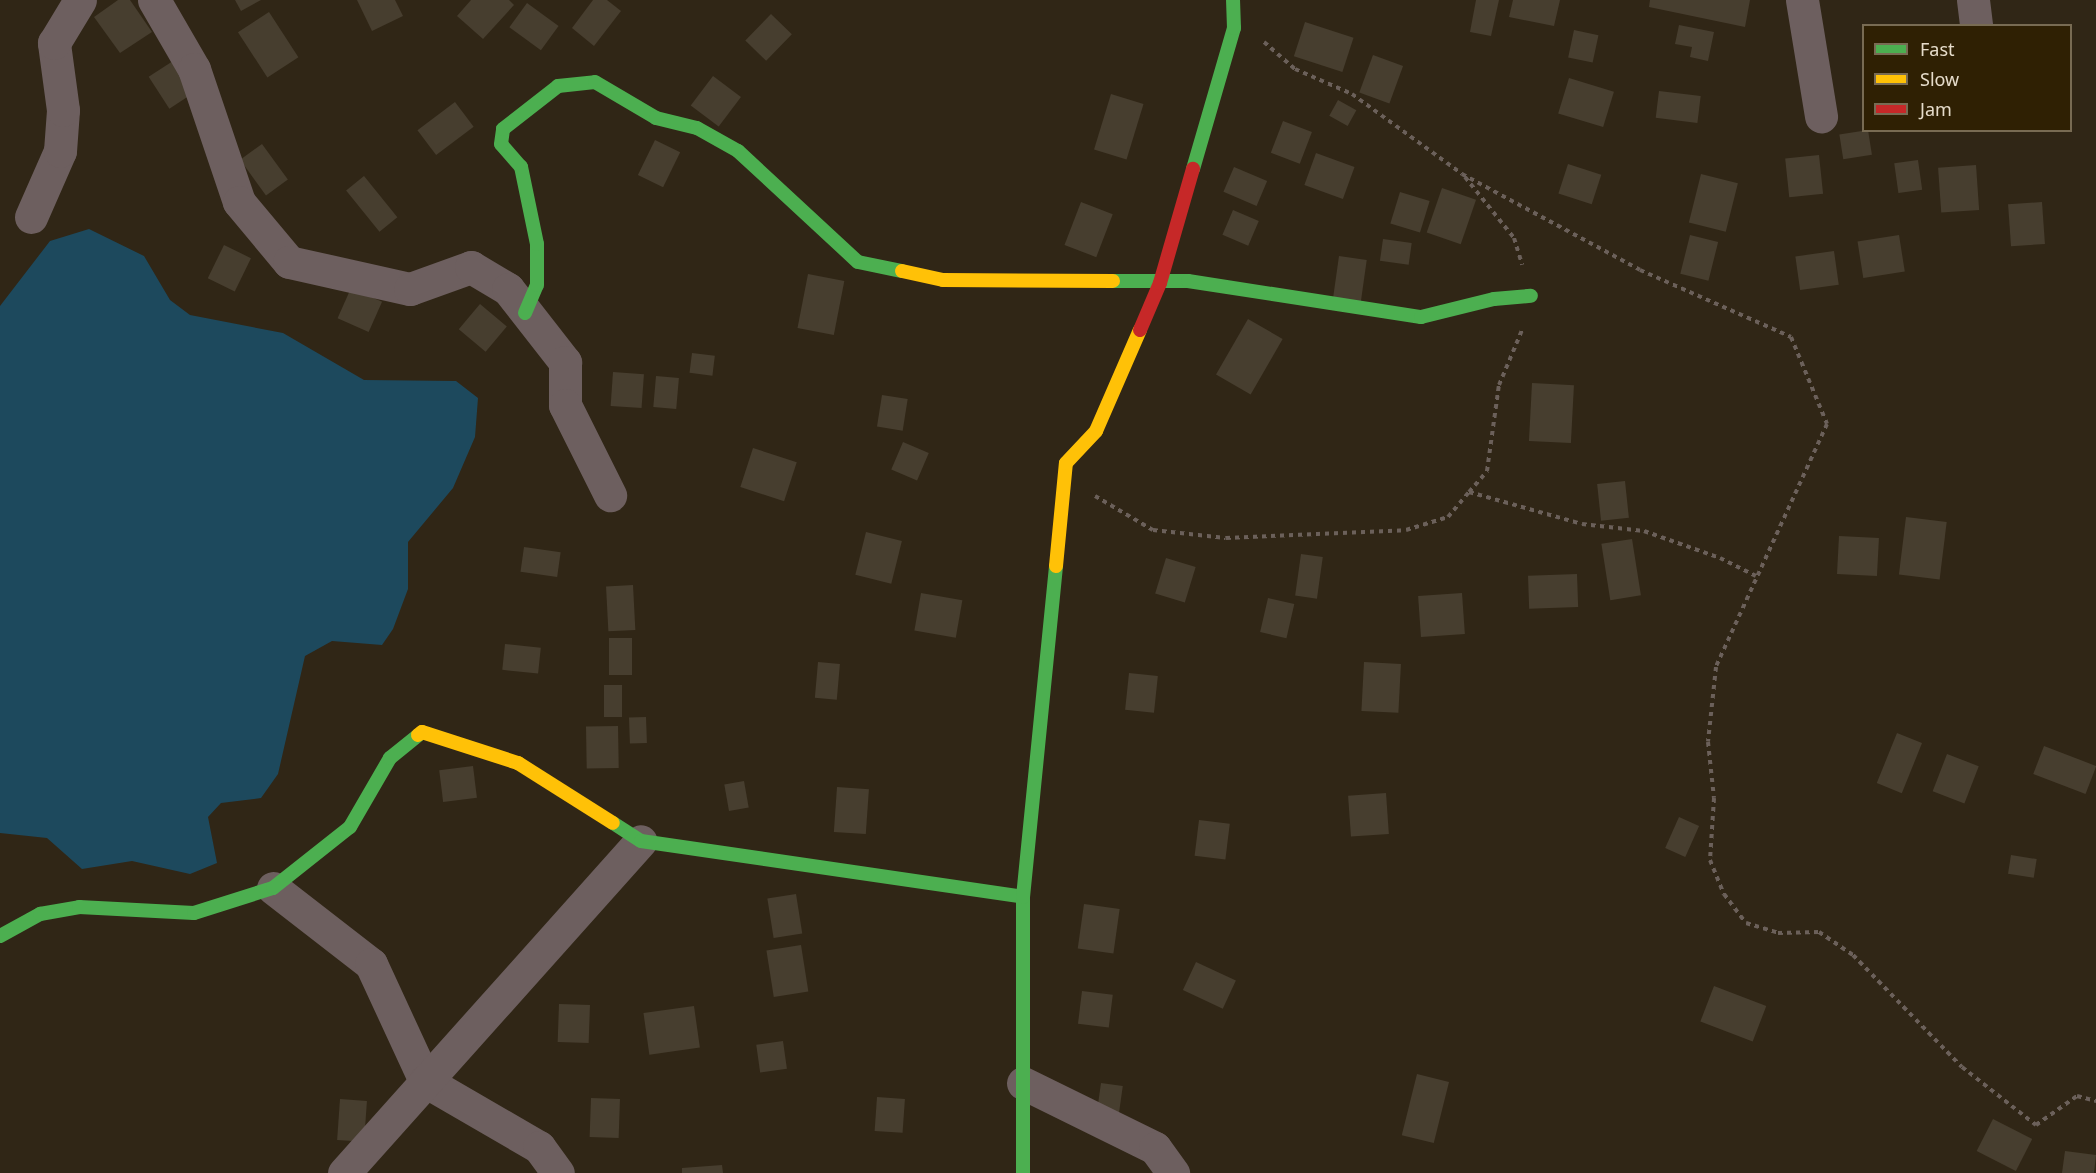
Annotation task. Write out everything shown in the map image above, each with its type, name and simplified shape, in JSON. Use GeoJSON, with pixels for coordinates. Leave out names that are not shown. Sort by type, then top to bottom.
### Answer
{"type":"FeatureCollection","features":[{"type":"Feature","properties":{"kind":"street"},"geometry":{"type":"LineString","coordinates":[[31,217],[60,151],[63,110],[54,43],[80,0]]}},
{"type":"Feature","properties":{"kind":"street"},"geometry":{"type":"LineString","coordinates":[[154,0],[194,69],[239,201],[289,262],[410,289],[471,267],[508,289],[565,362],[565,405],[610,495]]}},
{"type":"Feature","properties":{"kind":"street"},"geometry":{"type":"LineString","coordinates":[[1023,1173],[1023,897],[1066,463],[1096,431],[1160,283],[1234,27],[1233,0]]}},
{"type":"Feature","properties":{"kind":"street"},"geometry":{"type":"LineString","coordinates":[[1802,0],[1821,116]]}},
{"type":"Feature","properties":{"kind":"street"},"geometry":{"type":"LineString","coordinates":[[1973,0],[1976,24]]}},
{"type":"Feature","properties":{"kind":"street"},"geometry":{"type":"LineString","coordinates":[[525,313],[537,285],[537,243],[520,167],[501,144],[503,129],[558,86],[596,82],[656,118],[697,128],[738,151],[858,262],[943,280],[1160,283],[1188,281],[1421,317],[1494,299],[1531,296]]}},
{"type":"Feature","properties":{"kind":"street"},"geometry":{"type":"LineString","coordinates":[[0,936],[40,914],[79,907],[194,913],[273,888],[350,826],[390,758],[422,732],[518,763],[640,841],[1023,897]]}},
{"type":"Feature","properties":{"kind":"street"},"geometry":{"type":"LineString","coordinates":[[344,1173],[640,841]]}},
{"type":"Feature","properties":{"kind":"street"},"geometry":{"type":"LineString","coordinates":[[273,888],[371,964],[425,1081],[539,1147],[558,1173]]}},
{"type":"Feature","properties":{"kind":"street"},"geometry":{"type":"LineString","coordinates":[[1023,1083],[1155,1148],[1173,1173]]}},
{"type":"Feature","properties":{"kind":"path"},"geometry":{"type":"LineString","coordinates":[[1234,27],[1263,40],[1295,69],[1352,94],[1462,174],[1640,270],[1791,337],[1827,424],[1716,667],[1709,731],[1714,798],[1710,860],[1724,894],[1746,923],[1778,933],[1820,932],[1853,956],[1962,1067],[2036,1125],[2077,1096],[2096,1101]]}},
{"type":"Feature","properties":{"kind":"path"},"geometry":{"type":"LineString","coordinates":[[1088,493],[1152,530],[1226,538],[1406,530],[1448,517],[1469,492],[1582,524],[1644,531],[1720,558],[1756,576]]}},
{"type":"Feature","properties":{"kind":"water"},"geometry":{"type":"Polygon","coordinates":[[[89,229],[144,256],[170,300],[190,315],[283,333],[364,380],[456,381],[478,398],[475,437],[453,488],[408,542],[408,589],[393,629],[382,645],[332,641],[305,656],[278,774],[261,798],[221,803],[208,817],[217,863],[190,874],[132,861],[82,869],[47,838],[0,833],[0,306],[50,241],[89,229]]]}},
{"type":"Feature","properties":{"kind":"building"},"geometry":{"type":"Polygon","coordinates":[[[118,0],[130,0],[152,32],[120,53],[94,17],[118,0]]]}},
{"type":"Feature","properties":{"kind":"building"},"geometry":{"type":"Polygon","coordinates":[[[235,0],[261,0],[241,11],[235,0]]]}},
{"type":"Feature","properties":{"kind":"building"},"geometry":{"type":"Polygon","coordinates":[[[357,0],[395,0],[403,16],[372,31],[357,0]]]}},
{"type":"Feature","properties":{"kind":"building"},"geometry":{"type":"Polygon","coordinates":[[[471,0],[509,0],[514,5],[483,39],[457,16],[471,0]]]}},
{"type":"Feature","properties":{"kind":"building"},"geometry":{"type":"Polygon","coordinates":[[[593,0],[607,0],[621,11],[594,46],[572,28],[593,0]]]}},
{"type":"Feature","properties":{"kind":"building"},"geometry":{"type":"Polygon","coordinates":[[[1476,0],[1499,0],[1491,36],[1470,32],[1476,0]]]}},
{"type":"Feature","properties":{"kind":"building"},"geometry":{"type":"Polygon","coordinates":[[[1513,0],[1560,0],[1554,26],[1509,17],[1513,0]]]}},
{"type":"Feature","properties":{"kind":"building"},"geometry":{"type":"Polygon","coordinates":[[[1650,0],[1750,0],[1745,27],[1649,7],[1650,0]]]}},
{"type":"Feature","properties":{"kind":"building"},"geometry":{"type":"Polygon","coordinates":[[[527,3],[559,26],[541,50],[509,27],[527,3]]]}},
{"type":"Feature","properties":{"kind":"building"},"geometry":{"type":"Polygon","coordinates":[[[269,12],[298,57],[267,77],[238,32],[269,12]]]}},
{"type":"Feature","properties":{"kind":"building"},"geometry":{"type":"Polygon","coordinates":[[[771,14],[792,34],[766,61],[745,41],[771,14]]]}},
{"type":"Feature","properties":{"kind":"building"},"geometry":{"type":"Polygon","coordinates":[[[1305,22],[1354,38],[1342,72],[1294,56],[1305,22]]]}},
{"type":"Feature","properties":{"kind":"building"},"geometry":{"type":"Polygon","coordinates":[[[1679,25],[1714,32],[1708,61],[1690,57],[1692,47],[1675,44],[1679,25]]]}},
{"type":"Feature","properties":{"kind":"building"},"geometry":{"type":"Polygon","coordinates":[[[1574,30],[1598,35],[1593,63],[1568,57],[1574,30]]]}},
{"type":"Feature","properties":{"kind":"building"},"geometry":{"type":"Polygon","coordinates":[[[1373,55],[1403,66],[1389,104],[1359,93],[1373,55]]]}},
{"type":"Feature","properties":{"kind":"building"},"geometry":{"type":"Polygon","coordinates":[[[173,61],[194,93],[169,109],[149,77],[173,61]]]}},
{"type":"Feature","properties":{"kind":"building"},"geometry":{"type":"Polygon","coordinates":[[[713,76],[741,97],[719,127],[691,106],[713,76]]]}},
{"type":"Feature","properties":{"kind":"building"},"geometry":{"type":"Polygon","coordinates":[[[1569,78],[1614,92],[1603,127],[1558,113],[1569,78]]]}},
{"type":"Feature","properties":{"kind":"building"},"geometry":{"type":"Polygon","coordinates":[[[1659,91],[1701,96],[1697,123],[1656,118],[1659,91]]]}},
{"type":"Feature","properties":{"kind":"building"},"geometry":{"type":"Polygon","coordinates":[[[1111,94],[1144,104],[1127,159],[1094,149],[1111,94]]]}},
{"type":"Feature","properties":{"kind":"building"},"geometry":{"type":"Polygon","coordinates":[[[1338,100],[1356,110],[1348,126],[1329,116],[1338,100]]]}},
{"type":"Feature","properties":{"kind":"building"},"geometry":{"type":"Polygon","coordinates":[[[455,102],[474,127],[436,155],[417,130],[455,102]]]}},
{"type":"Feature","properties":{"kind":"building"},"geometry":{"type":"Polygon","coordinates":[[[1283,121],[1312,132],[1300,164],[1271,153],[1283,121]]]}},
{"type":"Feature","properties":{"kind":"building"},"geometry":{"type":"Polygon","coordinates":[[[1868,132],[1872,155],[1843,159],[1839,135],[1868,132]]]}},
{"type":"Feature","properties":{"kind":"building"},"geometry":{"type":"Polygon","coordinates":[[[655,140],[680,152],[663,187],[638,175],[655,140]]]}},
{"type":"Feature","properties":{"kind":"building"},"geometry":{"type":"Polygon","coordinates":[[[262,144],[288,180],[266,195],[240,160],[262,144]]]}},
{"type":"Feature","properties":{"kind":"building"},"geometry":{"type":"Polygon","coordinates":[[[1316,153],[1355,167],[1343,199],[1304,185],[1316,153]]]}},
{"type":"Feature","properties":{"kind":"building"},"geometry":{"type":"Polygon","coordinates":[[[1819,155],[1823,194],[1789,197],[1785,159],[1819,155]]]}},
{"type":"Feature","properties":{"kind":"building"},"geometry":{"type":"Polygon","coordinates":[[[1918,160],[1922,190],[1898,193],[1894,163],[1918,160]]]}},
{"type":"Feature","properties":{"kind":"building"},"geometry":{"type":"Polygon","coordinates":[[[1568,164],[1601,175],[1592,204],[1558,193],[1568,164]]]}},
{"type":"Feature","properties":{"kind":"building"},"geometry":{"type":"Polygon","coordinates":[[[1976,165],[1979,210],[1941,213],[1938,168],[1976,165]]]}},
{"type":"Feature","properties":{"kind":"building"},"geometry":{"type":"Polygon","coordinates":[[[1234,167],[1267,181],[1257,206],[1223,192],[1234,167]]]}},
{"type":"Feature","properties":{"kind":"building"},"geometry":{"type":"Polygon","coordinates":[[[1701,174],[1738,183],[1726,232],[1689,223],[1701,174]]]}},
{"type":"Feature","properties":{"kind":"building"},"geometry":{"type":"Polygon","coordinates":[[[364,176],[397,217],[379,232],[346,190],[364,176]]]}},
{"type":"Feature","properties":{"kind":"building"},"geometry":{"type":"Polygon","coordinates":[[[1442,188],[1476,200],[1461,244],[1427,232],[1442,188]]]}},
{"type":"Feature","properties":{"kind":"building"},"geometry":{"type":"Polygon","coordinates":[[[1400,192],[1430,201],[1420,233],[1390,224],[1400,192]]]}},
{"type":"Feature","properties":{"kind":"building"},"geometry":{"type":"Polygon","coordinates":[[[1081,202],[1113,214],[1096,257],[1065,245],[1081,202]]]}},
{"type":"Feature","properties":{"kind":"building"},"geometry":{"type":"Polygon","coordinates":[[[2042,202],[2045,244],[2011,246],[2008,204],[2042,202]]]}},
{"type":"Feature","properties":{"kind":"building"},"geometry":{"type":"Polygon","coordinates":[[[1233,210],[1259,221],[1248,246],[1222,235],[1233,210]]]}},
{"type":"Feature","properties":{"kind":"building"},"geometry":{"type":"Polygon","coordinates":[[[1690,235],[1718,242],[1708,281],[1680,274],[1690,235]]]}},
{"type":"Feature","properties":{"kind":"building"},"geometry":{"type":"Polygon","coordinates":[[[1899,235],[1905,272],[1863,278],[1858,242],[1899,235]]]}},
{"type":"Feature","properties":{"kind":"building"},"geometry":{"type":"Polygon","coordinates":[[[1383,239],[1412,243],[1409,265],[1380,261],[1383,239]]]}},
{"type":"Feature","properties":{"kind":"building"},"geometry":{"type":"Polygon","coordinates":[[[224,245],[251,258],[235,291],[208,278],[224,245]]]}},
{"type":"Feature","properties":{"kind":"building"},"geometry":{"type":"Polygon","coordinates":[[[1834,251],[1839,285],[1800,290],[1795,256],[1834,251]]]}},
{"type":"Feature","properties":{"kind":"building"},"geometry":{"type":"Polygon","coordinates":[[[1339,256],[1367,260],[1361,301],[1333,298],[1339,256]]]}},
{"type":"Feature","properties":{"kind":"building"},"geometry":{"type":"Polygon","coordinates":[[[808,274],[844,281],[834,335],[798,328],[808,274]]]}},
{"type":"Feature","properties":{"kind":"building"},"geometry":{"type":"Polygon","coordinates":[[[351,288],[382,302],[369,332],[338,318],[351,288]]]}},
{"type":"Feature","properties":{"kind":"building"},"geometry":{"type":"Polygon","coordinates":[[[480,304],[507,326],[486,352],[459,329],[480,304]]]}},
{"type":"Feature","properties":{"kind":"building"},"geometry":{"type":"Polygon","coordinates":[[[1248,319],[1283,339],[1251,394],[1216,374],[1248,319]]]}},
{"type":"Feature","properties":{"kind":"building"},"geometry":{"type":"Polygon","coordinates":[[[692,353],[715,356],[712,376],[690,373],[692,353]]]}},
{"type":"Feature","properties":{"kind":"building"},"geometry":{"type":"Polygon","coordinates":[[[613,372],[644,374],[642,408],[611,406],[613,372]]]}},
{"type":"Feature","properties":{"kind":"building"},"geometry":{"type":"Polygon","coordinates":[[[656,376],[679,378],[676,409],[653,407],[656,376]]]}},
{"type":"Feature","properties":{"kind":"building"},"geometry":{"type":"Polygon","coordinates":[[[1532,383],[1574,385],[1571,443],[1529,441],[1532,383]]]}},
{"type":"Feature","properties":{"kind":"building"},"geometry":{"type":"Polygon","coordinates":[[[882,395],[908,399],[903,431],[877,427],[882,395]]]}},
{"type":"Feature","properties":{"kind":"building"},"geometry":{"type":"Polygon","coordinates":[[[903,442],[929,453],[917,481],[891,470],[903,442]]]}},
{"type":"Feature","properties":{"kind":"building"},"geometry":{"type":"Polygon","coordinates":[[[753,448],[797,462],[784,501],[740,487],[753,448]]]}},
{"type":"Feature","properties":{"kind":"building"},"geometry":{"type":"Polygon","coordinates":[[[1625,481],[1629,518],[1601,521],[1597,484],[1625,481]]]}},
{"type":"Feature","properties":{"kind":"building"},"geometry":{"type":"Polygon","coordinates":[[[1906,517],[1947,522],[1940,580],[1899,575],[1906,517]]]}},
{"type":"Feature","properties":{"kind":"building"},"geometry":{"type":"Polygon","coordinates":[[[866,532],[902,541],[891,584],[855,575],[866,532]]]}},
{"type":"Feature","properties":{"kind":"building"},"geometry":{"type":"Polygon","coordinates":[[[1839,536],[1879,538],[1877,576],[1837,574],[1839,536]]]}},
{"type":"Feature","properties":{"kind":"building"},"geometry":{"type":"Polygon","coordinates":[[[1632,539],[1641,595],[1610,600],[1601,544],[1632,539]]]}},
{"type":"Feature","properties":{"kind":"building"},"geometry":{"type":"Polygon","coordinates":[[[524,547],[561,552],[557,577],[521,572],[524,547]]]}},
{"type":"Feature","properties":{"kind":"building"},"geometry":{"type":"Polygon","coordinates":[[[1301,554],[1323,557],[1317,599],[1295,596],[1301,554]]]}},
{"type":"Feature","properties":{"kind":"building"},"geometry":{"type":"Polygon","coordinates":[[[1166,558],[1196,567],[1185,602],[1155,593],[1166,558]]]}},
{"type":"Feature","properties":{"kind":"building"},"geometry":{"type":"Polygon","coordinates":[[[1577,574],[1578,607],[1529,609],[1528,576],[1577,574]]]}},
{"type":"Feature","properties":{"kind":"building"},"geometry":{"type":"Polygon","coordinates":[[[633,585],[635,630],[608,631],[606,586],[633,585]]]}},
{"type":"Feature","properties":{"kind":"building"},"geometry":{"type":"Polygon","coordinates":[[[921,593],[962,600],[956,638],[914,630],[921,593]]]}},
{"type":"Feature","properties":{"kind":"building"},"geometry":{"type":"Polygon","coordinates":[[[1462,593],[1465,634],[1421,637],[1418,596],[1462,593]]]}},
{"type":"Feature","properties":{"kind":"building"},"geometry":{"type":"Polygon","coordinates":[[[1268,598],[1294,604],[1286,638],[1260,632],[1268,598]]]}},
{"type":"Feature","properties":{"kind":"building"},"geometry":{"type":"Polygon","coordinates":[[[609,638],[632,638],[632,675],[609,675],[609,638]]]}},
{"type":"Feature","properties":{"kind":"building"},"geometry":{"type":"Polygon","coordinates":[[[505,644],[541,648],[538,674],[502,670],[505,644]]]}},
{"type":"Feature","properties":{"kind":"building"},"geometry":{"type":"Polygon","coordinates":[[[818,662],[840,664],[837,700],[815,698],[818,662]]]}},
{"type":"Feature","properties":{"kind":"building"},"geometry":{"type":"Polygon","coordinates":[[[1364,662],[1401,664],[1398,713],[1361,711],[1364,662]]]}},
{"type":"Feature","properties":{"kind":"building"},"geometry":{"type":"Polygon","coordinates":[[[1129,673],[1158,676],[1154,713],[1125,710],[1129,673]]]}},
{"type":"Feature","properties":{"kind":"building"},"geometry":{"type":"Polygon","coordinates":[[[604,685],[622,685],[622,717],[604,717],[604,685]]]}},
{"type":"Feature","properties":{"kind":"building"},"geometry":{"type":"Polygon","coordinates":[[[646,717],[647,743],[630,744],[629,718],[646,717]]]}},
{"type":"Feature","properties":{"kind":"building"},"geometry":{"type":"Polygon","coordinates":[[[618,726],[619,768],[587,769],[586,727],[618,726]]]}},
{"type":"Feature","properties":{"kind":"building"},"geometry":{"type":"Polygon","coordinates":[[[1897,733],[1922,743],[1902,793],[1877,783],[1897,733]]]}},
{"type":"Feature","properties":{"kind":"building"},"geometry":{"type":"Polygon","coordinates":[[[2044,746],[2096,766],[2086,794],[2033,774],[2044,746]]]}},
{"type":"Feature","properties":{"kind":"building"},"geometry":{"type":"Polygon","coordinates":[[[1947,754],[1979,766],[1964,804],[1933,791],[1947,754]]]}},
{"type":"Feature","properties":{"kind":"building"},"geometry":{"type":"Polygon","coordinates":[[[473,766],[477,798],[443,802],[439,770],[473,766]]]}},
{"type":"Feature","properties":{"kind":"building"},"geometry":{"type":"Polygon","coordinates":[[[744,781],[749,808],[729,811],[724,784],[744,781]]]}},
{"type":"Feature","properties":{"kind":"building"},"geometry":{"type":"Polygon","coordinates":[[[837,787],[869,789],[866,834],[834,832],[837,787]]]}},
{"type":"Feature","properties":{"kind":"building"},"geometry":{"type":"Polygon","coordinates":[[[1386,793],[1389,834],[1351,837],[1348,796],[1386,793]]]}},
{"type":"Feature","properties":{"kind":"building"},"geometry":{"type":"Polygon","coordinates":[[[1679,817],[1699,826],[1685,857],[1665,848],[1679,817]]]}},
{"type":"Feature","properties":{"kind":"building"},"geometry":{"type":"Polygon","coordinates":[[[1199,820],[1230,824],[1225,860],[1195,856],[1199,820]]]}},
{"type":"Feature","properties":{"kind":"building"},"geometry":{"type":"Polygon","coordinates":[[[2011,855],[2037,859],[2034,878],[2008,874],[2011,855]]]}},
{"type":"Feature","properties":{"kind":"building"},"geometry":{"type":"Polygon","coordinates":[[[796,894],[802,934],[774,938],[767,899],[796,894]]]}},
{"type":"Feature","properties":{"kind":"building"},"geometry":{"type":"Polygon","coordinates":[[[1084,904],[1120,909],[1113,954],[1078,949],[1084,904]]]}},
{"type":"Feature","properties":{"kind":"building"},"geometry":{"type":"Polygon","coordinates":[[[801,945],[808,991],[774,997],[766,950],[801,945]]]}},
{"type":"Feature","properties":{"kind":"building"},"geometry":{"type":"Polygon","coordinates":[[[1196,962],[1236,981],[1223,1009],[1183,990],[1196,962]]]}},
{"type":"Feature","properties":{"kind":"building"},"geometry":{"type":"Polygon","coordinates":[[[1714,986],[1766,1006],[1753,1042],[1700,1021],[1714,986]]]}},
{"type":"Feature","properties":{"kind":"building"},"geometry":{"type":"Polygon","coordinates":[[[1082,991],[1113,995],[1109,1028],[1078,1024],[1082,991]]]}},
{"type":"Feature","properties":{"kind":"building"},"geometry":{"type":"Polygon","coordinates":[[[559,1004],[590,1005],[589,1043],[558,1042],[559,1004]]]}},
{"type":"Feature","properties":{"kind":"building"},"geometry":{"type":"Polygon","coordinates":[[[694,1006],[700,1048],[649,1055],[643,1013],[694,1006]]]}},
{"type":"Feature","properties":{"kind":"building"},"geometry":{"type":"Polygon","coordinates":[[[783,1041],[787,1069],[760,1072],[756,1045],[783,1041]]]}},
{"type":"Feature","properties":{"kind":"building"},"geometry":{"type":"Polygon","coordinates":[[[1417,1074],[1449,1082],[1434,1143],[1402,1135],[1417,1074]]]}},
{"type":"Feature","properties":{"kind":"building"},"geometry":{"type":"Polygon","coordinates":[[[1101,1083],[1123,1086],[1118,1117],[1097,1114],[1101,1083]]]}},
{"type":"Feature","properties":{"kind":"building"},"geometry":{"type":"Polygon","coordinates":[[[877,1097],[905,1099],[903,1133],[875,1131],[877,1097]]]}},
{"type":"Feature","properties":{"kind":"building"},"geometry":{"type":"Polygon","coordinates":[[[591,1098],[620,1099],[619,1138],[590,1137],[591,1098]]]}},
{"type":"Feature","properties":{"kind":"building"},"geometry":{"type":"Polygon","coordinates":[[[340,1099],[367,1101],[364,1142],[337,1140],[340,1099]]]}},
{"type":"Feature","properties":{"kind":"building"},"geometry":{"type":"Polygon","coordinates":[[[1993,1119],[2032,1139],[2016,1171],[1977,1151],[1993,1119]]]}},
{"type":"Feature","properties":{"kind":"building"},"geometry":{"type":"Polygon","coordinates":[[[2065,1151],[2096,1155],[2094,1173],[2062,1173],[2065,1151]]]}},
{"type":"Feature","properties":{"kind":"building"},"geometry":{"type":"Polygon","coordinates":[[[722,1165],[723,1173],[682,1173],[682,1168],[722,1165]]]}},
{"type":"Feature","properties":{"kind":"traffic: fast"},"geometry":{"type":"LineString","coordinates":[[1193,169],[1234,28],[1233,0]]}},
{"type":"Feature","properties":{"kind":"traffic: fast"},"geometry":{"type":"LineString","coordinates":[[525,313],[537,285],[537,244],[521,167],[501,144],[503,129],[558,86],[595,82],[656,118],[697,128],[738,151],[858,262],[902,271]]}},
{"type":"Feature","properties":{"kind":"traffic: fast"},"geometry":{"type":"LineString","coordinates":[[1113,281],[1188,281],[1421,317],[1494,299],[1531,296]]}},
{"type":"Feature","properties":{"kind":"traffic: fast"},"geometry":{"type":"LineString","coordinates":[[1023,1173],[1023,897],[1056,566]]}},
{"type":"Feature","properties":{"kind":"traffic: fast"},"geometry":{"type":"LineString","coordinates":[[0,936],[40,914],[79,907],[194,913],[273,888],[350,827],[390,758],[418,735]]}},
{"type":"Feature","properties":{"kind":"traffic: fast"},"geometry":{"type":"LineString","coordinates":[[613,823],[641,841],[1023,897]]}},
{"type":"Feature","properties":{"kind":"traffic: slow"},"geometry":{"type":"LineString","coordinates":[[902,271],[943,280],[1113,281]]}},
{"type":"Feature","properties":{"kind":"traffic: slow"},"geometry":{"type":"LineString","coordinates":[[1056,566],[1066,463],[1096,431],[1140,330]]}},
{"type":"Feature","properties":{"kind":"traffic: slow"},"geometry":{"type":"LineString","coordinates":[[418,735],[422,732],[518,763],[613,823]]}},
{"type":"Feature","properties":{"kind":"traffic: jam"},"geometry":{"type":"LineString","coordinates":[[1140,330],[1160,283],[1193,169]]}}]}
